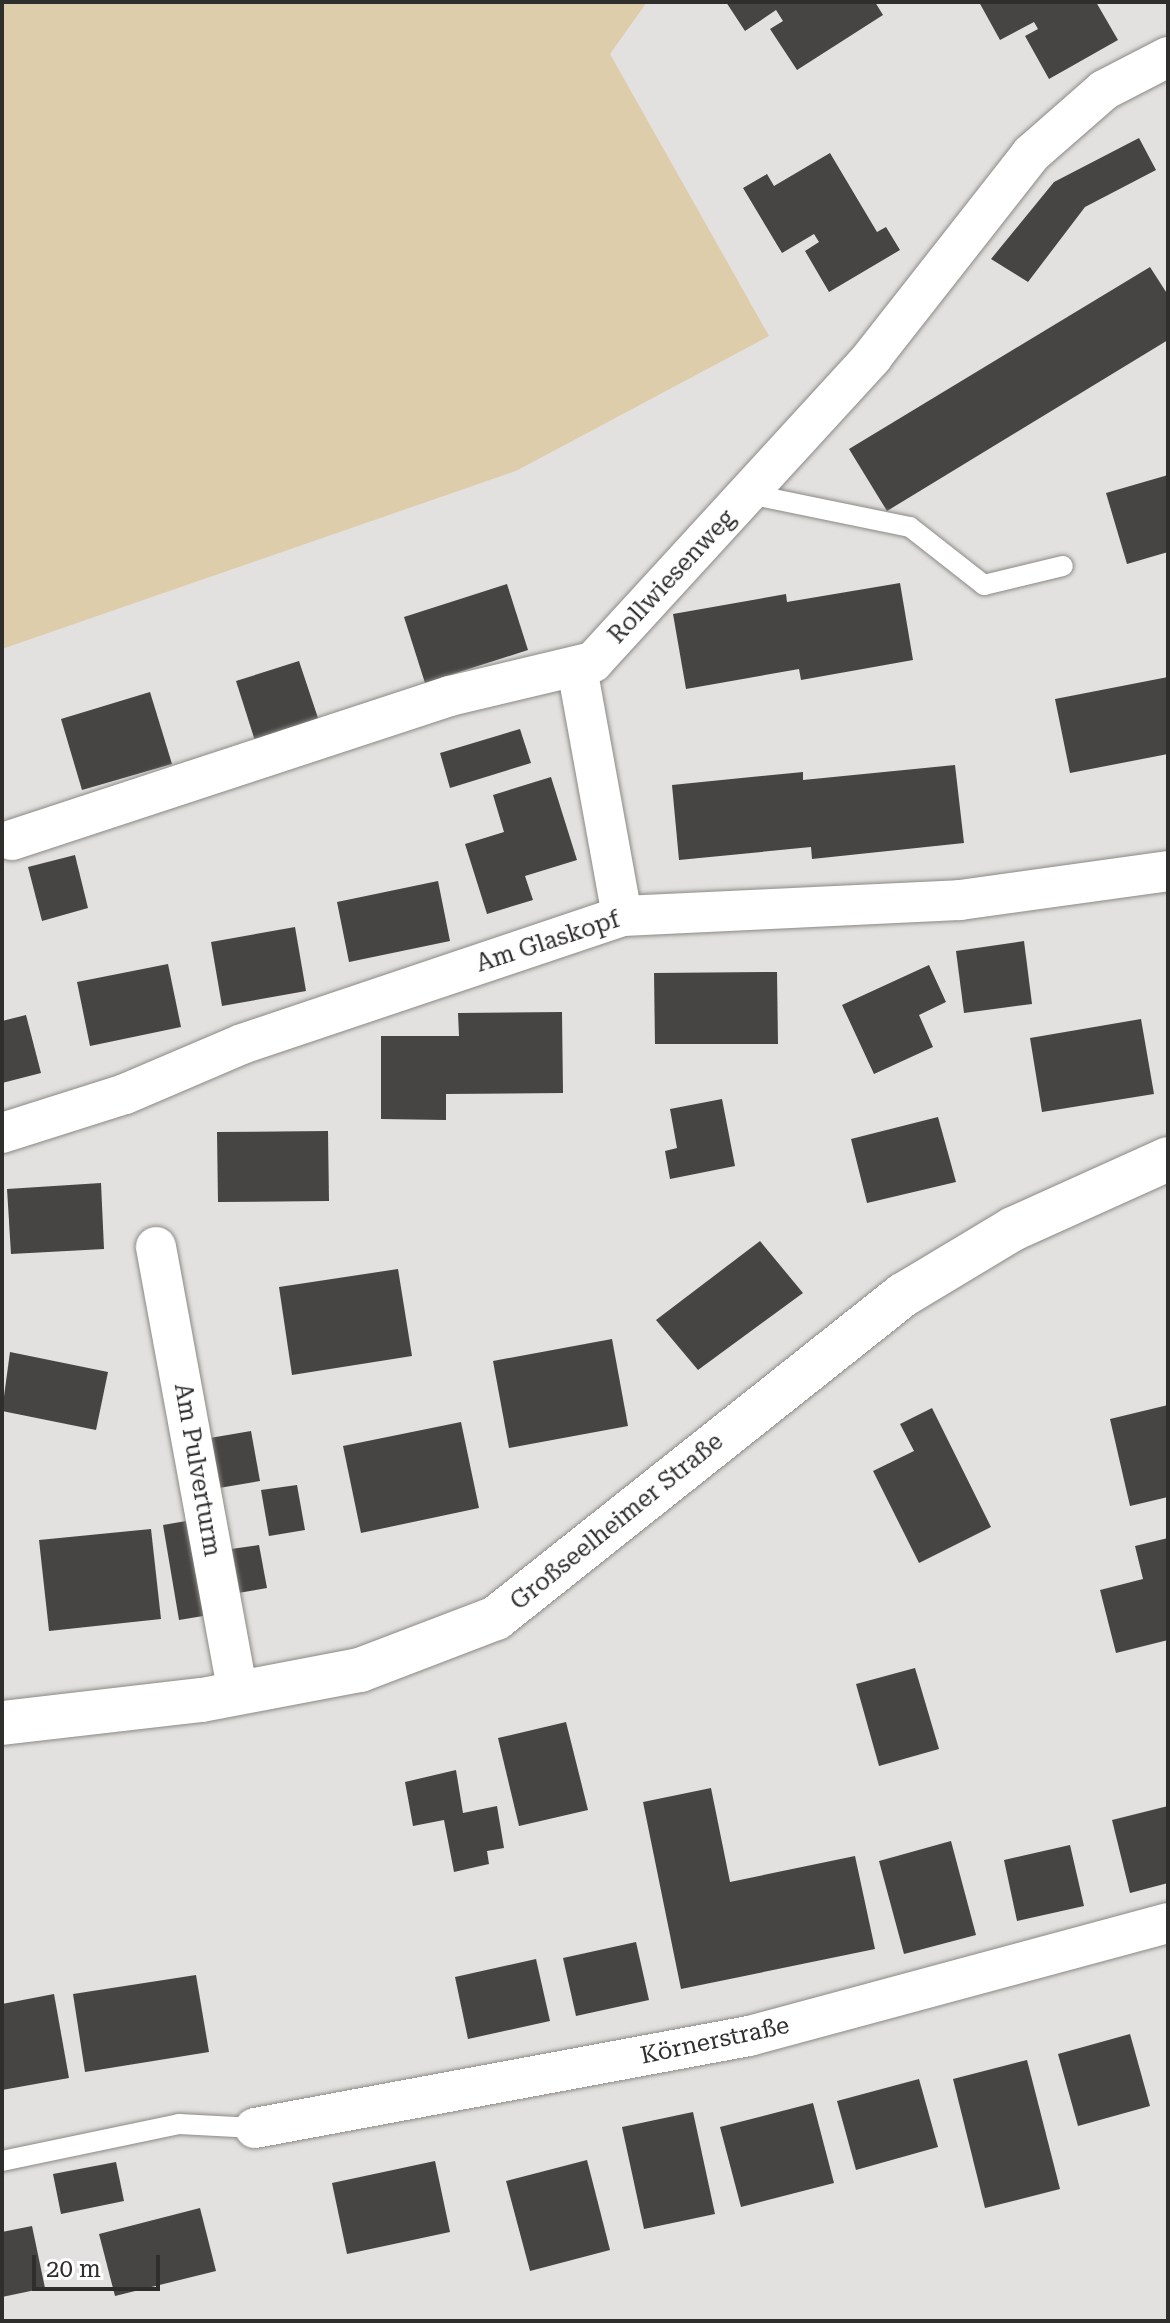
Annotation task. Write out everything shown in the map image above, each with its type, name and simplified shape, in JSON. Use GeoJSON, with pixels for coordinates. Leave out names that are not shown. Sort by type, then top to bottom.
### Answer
{"type":"FeatureCollection","features":[{"type":"Feature","properties":{"kind":"main road","name":"Großseelheimer Straße"},"geometry":{"type":"LineString","coordinates":[[2,1723],[238,1692],[360,1670],[496,1618],[903,1295],[1013,1229],[1168,1159]]}},
{"type":"Feature","properties":{"kind":"street","name":"Rollwiesenweg"},"geometry":{"type":"LineString","coordinates":[[12,840],[450,696],[513,678],[577,668],[608,646],[872,357],[1031,154],[1104,90],[1168,57]]}},
{"type":"Feature","properties":{"kind":"street"},"geometry":{"type":"LineString","coordinates":[[577,668],[622,916]]}},
{"type":"Feature","properties":{"kind":"street","name":"Am Glaskopf"},"geometry":{"type":"LineString","coordinates":[[2,1133],[125,1094],[242,1044],[622,916],[960,900],[1168,871]]}},
{"type":"Feature","properties":{"kind":"street","name":"Am Pulverturm"},"geometry":{"type":"LineString","coordinates":[[156,1247],[238,1692]]}},
{"type":"Feature","properties":{"kind":"street","name":"Körnerstraße"},"geometry":{"type":"LineString","coordinates":[[255,2128],[749,2036],[1168,1923]]}},
{"type":"Feature","properties":{"kind":"lane"},"geometry":{"type":"LineString","coordinates":[[749,494],[910,527],[984,585],[1063,566]]}},
{"type":"Feature","properties":{"kind":"lane"},"geometry":{"type":"LineString","coordinates":[[2,2161],[179,2124],[255,2128]]}},
{"type":"Feature","properties":{"kind":"shaded area"},"geometry":{"type":"Polygon","coordinates":[[[2,2],[647,2],[610,54],[769,336],[516,471],[2,649],[2,2]]]}},
{"type":"Feature","properties":{"kind":"building"},"geometry":{"type":"Polygon","coordinates":[[[726,2],[875,2],[883,15],[797,70],[770,29],[783,21],[776,10],[745,31],[726,2]]]}},
{"type":"Feature","properties":{"kind":"building"},"geometry":{"type":"Polygon","coordinates":[[[979,2],[1096,2],[1118,40],[1049,79],[1025,36],[1038,29],[1034,22],[1000,40],[979,2]]]}},
{"type":"Feature","properties":{"kind":"building"},"geometry":{"type":"Polygon","coordinates":[[[1139,138],[1156,170],[1085,207],[1028,282],[991,259],[1054,182],[1139,138]]]}},
{"type":"Feature","properties":{"kind":"building"},"geometry":{"type":"Polygon","coordinates":[[[830,153],[877,232],[886,227],[900,250],[829,292],[805,251],[819,242],[814,234],[782,253],[743,188],[767,174],[774,186],[830,153]]]}},
{"type":"Feature","properties":{"kind":"building"},"geometry":{"type":"Polygon","coordinates":[[[1150,267],[1168,295],[1168,340],[887,511],[849,449],[1150,267]]]}},
{"type":"Feature","properties":{"kind":"building"},"geometry":{"type":"Polygon","coordinates":[[[1168,475],[1168,552],[1127,564],[1106,493],[1168,475]]]}},
{"type":"Feature","properties":{"kind":"building"},"geometry":{"type":"Polygon","coordinates":[[[900,583],[913,660],[801,680],[799,669],[686,689],[673,614],[786,594],[787,602],[900,583]]]}},
{"type":"Feature","properties":{"kind":"building"},"geometry":{"type":"Polygon","coordinates":[[[507,584],[528,650],[425,683],[404,617],[507,584]]]}},
{"type":"Feature","properties":{"kind":"building"},"geometry":{"type":"Polygon","coordinates":[[[299,661],[320,724],[256,744],[236,681],[299,661]]]}},
{"type":"Feature","properties":{"kind":"building"},"geometry":{"type":"Polygon","coordinates":[[[1168,677],[1168,754],[1070,773],[1055,699],[1168,677]]]}},
{"type":"Feature","properties":{"kind":"building"},"geometry":{"type":"Polygon","coordinates":[[[150,692],[172,764],[82,790],[61,719],[150,692]]]}},
{"type":"Feature","properties":{"kind":"building"},"geometry":{"type":"Polygon","coordinates":[[[520,729],[531,763],[450,788],[440,753],[520,729]]]}},
{"type":"Feature","properties":{"kind":"building"},"geometry":{"type":"Polygon","coordinates":[[[955,765],[964,843],[812,859],[811,847],[679,860],[672,785],[803,772],[803,780],[955,765]]]}},
{"type":"Feature","properties":{"kind":"building"},"geometry":{"type":"Polygon","coordinates":[[[551,777],[577,860],[525,876],[533,900],[487,914],[465,844],[504,832],[493,795],[551,777]]]}},
{"type":"Feature","properties":{"kind":"building"},"geometry":{"type":"Polygon","coordinates":[[[75,855],[88,908],[42,921],[28,867],[75,855]]]}},
{"type":"Feature","properties":{"kind":"building"},"geometry":{"type":"Polygon","coordinates":[[[438,881],[450,941],[349,962],[337,902],[438,881]]]}},
{"type":"Feature","properties":{"kind":"building"},"geometry":{"type":"Polygon","coordinates":[[[295,927],[306,991],[222,1006],[211,942],[295,927]]]}},
{"type":"Feature","properties":{"kind":"building"},"geometry":{"type":"Polygon","coordinates":[[[1024,941],[1032,1004],[964,1013],[956,951],[1024,941]]]}},
{"type":"Feature","properties":{"kind":"building"},"geometry":{"type":"Polygon","coordinates":[[[168,964],[181,1027],[90,1046],[77,982],[168,964]]]}},
{"type":"Feature","properties":{"kind":"building"},"geometry":{"type":"Polygon","coordinates":[[[929,965],[946,1002],[919,1015],[933,1047],[874,1074],[842,1005],[929,965]]]}},
{"type":"Feature","properties":{"kind":"building"},"geometry":{"type":"Polygon","coordinates":[[[777,972],[778,1044],[655,1044],[654,973],[777,972]]]}},
{"type":"Feature","properties":{"kind":"building"},"geometry":{"type":"Polygon","coordinates":[[[562,1012],[563,1093],[446,1094],[446,1120],[381,1119],[381,1036],[459,1036],[458,1013],[562,1012]]]}},
{"type":"Feature","properties":{"kind":"building"},"geometry":{"type":"Polygon","coordinates":[[[26,1015],[41,1073],[2,1083],[2,1021],[26,1015]]]}},
{"type":"Feature","properties":{"kind":"building"},"geometry":{"type":"Polygon","coordinates":[[[1141,1019],[1154,1094],[1042,1112],[1030,1038],[1141,1019]]]}},
{"type":"Feature","properties":{"kind":"building"},"geometry":{"type":"Polygon","coordinates":[[[722,1099],[735,1166],[670,1179],[665,1151],[677,1148],[670,1109],[722,1099]]]}},
{"type":"Feature","properties":{"kind":"building"},"geometry":{"type":"Polygon","coordinates":[[[938,1117],[956,1182],[867,1203],[851,1139],[938,1117]]]}},
{"type":"Feature","properties":{"kind":"building"},"geometry":{"type":"Polygon","coordinates":[[[328,1131],[329,1201],[218,1202],[217,1132],[328,1131]]]}},
{"type":"Feature","properties":{"kind":"building"},"geometry":{"type":"Polygon","coordinates":[[[101,1183],[104,1249],[11,1254],[7,1189],[101,1183]]]}},
{"type":"Feature","properties":{"kind":"building"},"geometry":{"type":"Polygon","coordinates":[[[760,1241],[803,1293],[698,1370],[656,1320],[760,1241]]]}},
{"type":"Feature","properties":{"kind":"building"},"geometry":{"type":"Polygon","coordinates":[[[398,1269],[412,1356],[292,1375],[279,1287],[398,1269]]]}},
{"type":"Feature","properties":{"kind":"building"},"geometry":{"type":"Polygon","coordinates":[[[612,1339],[628,1426],[509,1448],[493,1361],[612,1339]]]}},
{"type":"Feature","properties":{"kind":"building"},"geometry":{"type":"Polygon","coordinates":[[[10,1352],[108,1372],[96,1430],[2,1411],[10,1352]]]}},
{"type":"Feature","properties":{"kind":"building"},"geometry":{"type":"Polygon","coordinates":[[[1168,1405],[1168,1497],[1130,1506],[1110,1419],[1168,1405]]]}},
{"type":"Feature","properties":{"kind":"building"},"geometry":{"type":"Polygon","coordinates":[[[932,1408],[991,1527],[919,1563],[873,1471],[914,1451],[900,1424],[932,1408]]]}},
{"type":"Feature","properties":{"kind":"building"},"geometry":{"type":"Polygon","coordinates":[[[461,1422],[479,1508],[361,1533],[343,1446],[461,1422]]]}},
{"type":"Feature","properties":{"kind":"building"},"geometry":{"type":"Polygon","coordinates":[[[251,1431],[260,1481],[219,1488],[210,1438],[251,1431]]]}},
{"type":"Feature","properties":{"kind":"building"},"geometry":{"type":"Polygon","coordinates":[[[297,1485],[305,1530],[269,1536],[261,1490],[297,1485]]]}},
{"type":"Feature","properties":{"kind":"building"},"geometry":{"type":"Polygon","coordinates":[[[192,1520],[209,1615],[179,1620],[163,1525],[192,1520]]]}},
{"type":"Feature","properties":{"kind":"building"},"geometry":{"type":"Polygon","coordinates":[[[151,1529],[161,1619],[49,1631],[39,1540],[151,1529]]]}},
{"type":"Feature","properties":{"kind":"building"},"geometry":{"type":"Polygon","coordinates":[[[1168,1538],[1168,1640],[1116,1653],[1100,1590],[1143,1579],[1135,1546],[1168,1538]]]}},
{"type":"Feature","properties":{"kind":"building"},"geometry":{"type":"Polygon","coordinates":[[[259,1545],[267,1588],[238,1593],[231,1549],[259,1545]]]}},
{"type":"Feature","properties":{"kind":"building"},"geometry":{"type":"Polygon","coordinates":[[[915,1668],[939,1749],[879,1766],[856,1684],[915,1668]]]}},
{"type":"Feature","properties":{"kind":"building"},"geometry":{"type":"Polygon","coordinates":[[[566,1722],[588,1810],[519,1826],[498,1738],[566,1722]]]}},
{"type":"Feature","properties":{"kind":"building"},"geometry":{"type":"Polygon","coordinates":[[[456,1770],[463,1813],[497,1806],[504,1848],[487,1851],[489,1864],[454,1872],[444,1820],[413,1826],[405,1782],[456,1770]]]}},
{"type":"Feature","properties":{"kind":"building"},"geometry":{"type":"Polygon","coordinates":[[[711,1788],[730,1882],[855,1856],[875,1949],[681,1989],[643,1802],[711,1788]]]}},
{"type":"Feature","properties":{"kind":"building"},"geometry":{"type":"Polygon","coordinates":[[[1168,1806],[1168,1883],[1130,1893],[1112,1820],[1168,1806]]]}},
{"type":"Feature","properties":{"kind":"building"},"geometry":{"type":"Polygon","coordinates":[[[951,1841],[976,1935],[904,1954],[879,1861],[951,1841]]]}},
{"type":"Feature","properties":{"kind":"building"},"geometry":{"type":"Polygon","coordinates":[[[1070,1845],[1084,1906],[1017,1921],[1004,1860],[1070,1845]]]}},
{"type":"Feature","properties":{"kind":"building"},"geometry":{"type":"Polygon","coordinates":[[[636,1942],[649,2000],[576,2016],[563,1958],[636,1942]]]}},
{"type":"Feature","properties":{"kind":"building"},"geometry":{"type":"Polygon","coordinates":[[[536,1959],[550,2021],[468,2039],[455,1977],[536,1959]]]}},
{"type":"Feature","properties":{"kind":"building"},"geometry":{"type":"Polygon","coordinates":[[[196,1975],[209,2052],[85,2072],[73,1994],[196,1975]]]}},
{"type":"Feature","properties":{"kind":"building"},"geometry":{"type":"Polygon","coordinates":[[[54,1994],[69,2078],[2,2090],[2,2004],[54,1994]]]}},
{"type":"Feature","properties":{"kind":"building"},"geometry":{"type":"Polygon","coordinates":[[[1130,2034],[1150,2106],[1078,2126],[1058,2054],[1130,2034]]]}},
{"type":"Feature","properties":{"kind":"building"},"geometry":{"type":"Polygon","coordinates":[[[1027,2060],[1060,2189],[985,2208],[953,2079],[1027,2060]]]}},
{"type":"Feature","properties":{"kind":"building"},"geometry":{"type":"Polygon","coordinates":[[[919,2079],[938,2147],[856,2170],[837,2101],[919,2079]]]}},
{"type":"Feature","properties":{"kind":"building"},"geometry":{"type":"Polygon","coordinates":[[[813,2103],[834,2183],[741,2207],[720,2127],[813,2103]]]}},
{"type":"Feature","properties":{"kind":"building"},"geometry":{"type":"Polygon","coordinates":[[[693,2112],[715,2214],[644,2229],[622,2127],[693,2112]]]}},
{"type":"Feature","properties":{"kind":"building"},"geometry":{"type":"Polygon","coordinates":[[[587,2160],[610,2250],[530,2271],[506,2181],[587,2160]]]}},
{"type":"Feature","properties":{"kind":"building"},"geometry":{"type":"Polygon","coordinates":[[[435,2161],[450,2232],[347,2254],[332,2183],[435,2161]]]}},
{"type":"Feature","properties":{"kind":"building"},"geometry":{"type":"Polygon","coordinates":[[[116,2162],[124,2201],[61,2214],[53,2174],[116,2162]]]}},
{"type":"Feature","properties":{"kind":"building"},"geometry":{"type":"Polygon","coordinates":[[[200,2208],[216,2271],[115,2296],[99,2234],[200,2208]]]}},
{"type":"Feature","properties":{"kind":"building"},"geometry":{"type":"Polygon","coordinates":[[[32,2226],[45,2288],[2,2297],[2,2232],[32,2226]]]}}]}
